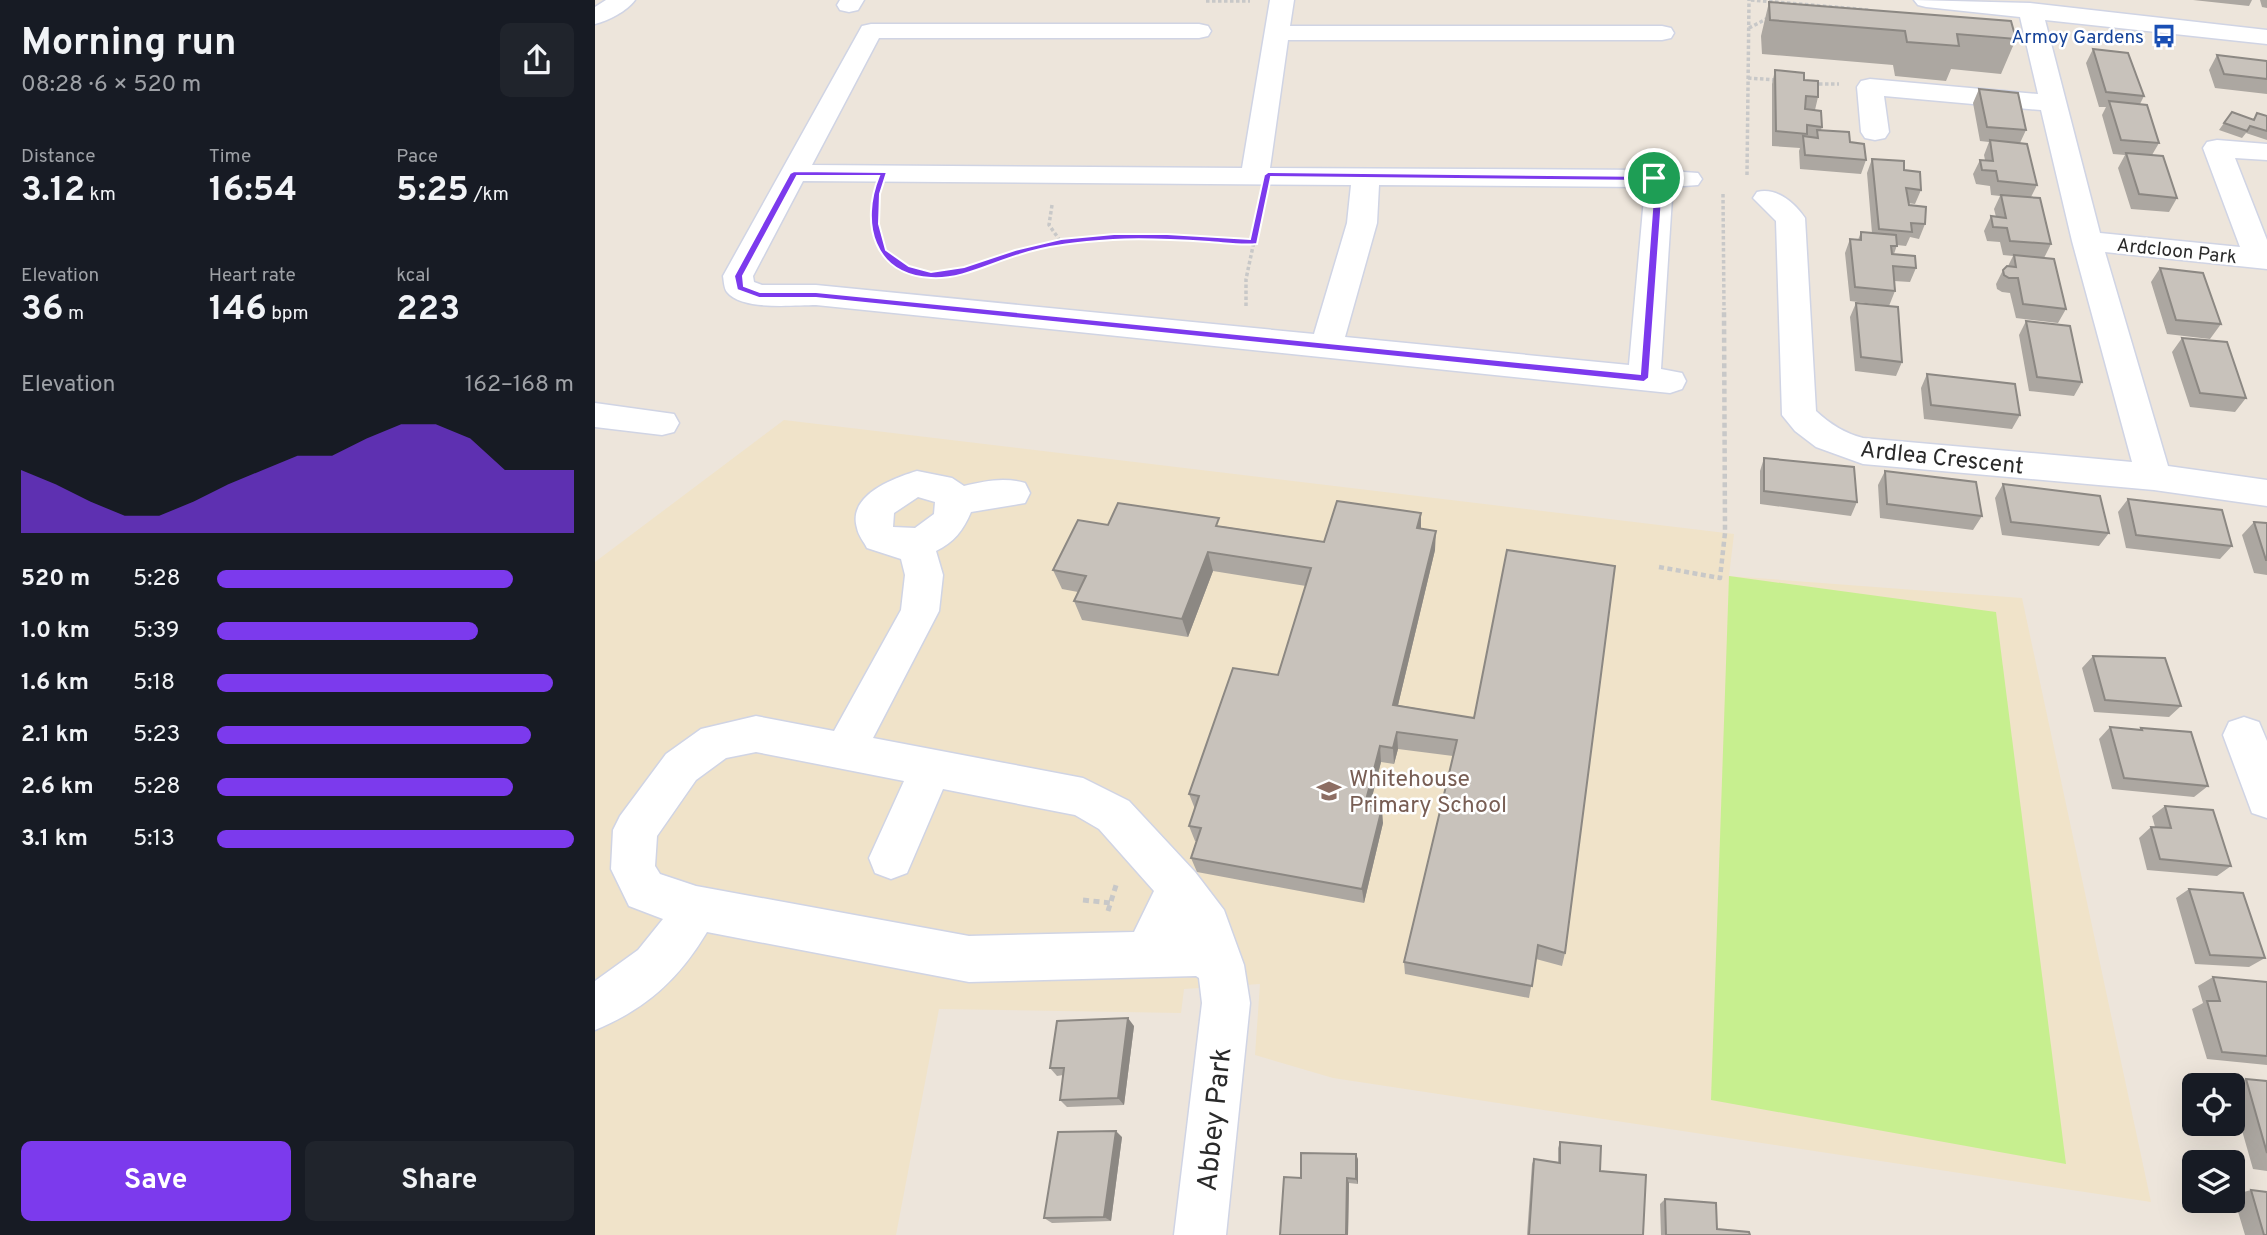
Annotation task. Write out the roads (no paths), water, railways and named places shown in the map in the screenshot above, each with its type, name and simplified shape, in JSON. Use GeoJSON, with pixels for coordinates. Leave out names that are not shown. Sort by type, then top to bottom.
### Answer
{"type":"FeatureCollection","features":[{"type":"Feature","properties":{"kind":"street"},"geometry":{"type":"LineString","coordinates":[[595,17],[623,0]]}},
{"type":"Feature","properties":{"kind":"street"},"geometry":{"type":"LineString","coordinates":[[1261,175],[1282,0]]}},
{"type":"Feature","properties":{"kind":"street"},"geometry":{"type":"LineString","coordinates":[[1926,0],[2267,37]]}},
{"type":"Feature","properties":{"kind":"street"},"geometry":{"type":"LineString","coordinates":[[2030,10],[2087,241],[2154,477],[2267,493]]}},
{"type":"Feature","properties":{"kind":"street"},"geometry":{"type":"LineString","coordinates":[[1199,31],[1150,45],[871,31],[738,276],[740,288],[759,295],[816,295],[1657,379],[1658,198],[1654,178]]}},
{"type":"Feature","properties":{"kind":"street"},"geometry":{"type":"LineString","coordinates":[[1277,33],[1662,33]]}},
{"type":"Feature","properties":{"kind":"street"},"geometry":{"type":"LineString","coordinates":[[1623,33],[1629,61]]}},
{"type":"Feature","properties":{"kind":"street"},"geometry":{"type":"LineString","coordinates":[[1844,84],[2052,103]]}},
{"type":"Feature","properties":{"kind":"street"},"geometry":{"type":"LineString","coordinates":[[1870,87],[1875,132]]}},
{"type":"Feature","properties":{"kind":"street"},"geometry":{"type":"LineString","coordinates":[[2263,258],[2217,148],[2267,152]]}},
{"type":"Feature","properties":{"kind":"street"},"geometry":{"type":"LineString","coordinates":[[794,173],[1688,179]]}},
{"type":"Feature","properties":{"kind":"street"},"geometry":{"type":"LineString","coordinates":[[1327,346],[1362,223],[1366,176]]}},
{"type":"Feature","properties":{"kind":"street","name":"Ardlea Crescent"},"geometry":{"type":"LineString","coordinates":[[1767,198],[1790,218],[1799,415],[1817,432],[1834,443],[1863,451],[2154,477]]}},
{"type":"Feature","properties":{"kind":"street","name":"Ardcloon Park"},"geometry":{"type":"LineString","coordinates":[[2087,241],[2263,258]]}},
{"type":"Feature","properties":{"kind":"street"},"geometry":{"type":"LineString","coordinates":[[595,415],[662,423]]}},
{"type":"Feature","properties":{"kind":"street"},"geometry":{"type":"LineString","coordinates":[[930,484],[942,487],[955,502],[951,522],[942,531],[916,544],[902,545],[880,538],[873,521],[882,502],[904,488],[930,484]]}},
{"type":"Feature","properties":{"kind":"street"},"geometry":{"type":"LineString","coordinates":[[955,502],[988,494],[1012,493]]}},
{"type":"Feature","properties":{"kind":"street"},"geometry":{"type":"LineString","coordinates":[[845,751],[920,611],[924,575],[916,544]]}},
{"type":"Feature","properties":{"kind":"street"},"geometry":{"type":"LineString","coordinates":[[756,734],[1083,797],[1114,815],[1179,887],[1208,926],[1224,984],[1201,953],[969,959],[696,908],[645,891],[633,869],[635,830],[681,767],[716,742],[756,734]]}},
{"type":"Feature","properties":{"kind":"street"},"geometry":{"type":"LineString","coordinates":[[2244,735],[2267,799]]}},
{"type":"Feature","properties":{"kind":"street"},"geometry":{"type":"LineString","coordinates":[[891,858],[931,768]]}},
{"type":"Feature","properties":{"kind":"street"},"geometry":{"type":"LineString","coordinates":[[1148,953],[1179,887]]}},
{"type":"Feature","properties":{"kind":"street"},"geometry":{"type":"LineString","coordinates":[[595,1006],[638,982],[660,962],[696,908]]}},
{"type":"Feature","properties":{"kind":"street","name":"Abbey Park"},"geometry":{"type":"LineString","coordinates":[[1200,1235],[1224,984]]}},
{"type":"Feature","properties":{"kind":"place","name":"Armoy Gardens"},"geometry":{"type":"Point","coordinates":[2164,36]}},
{"type":"Feature","properties":{"kind":"place","name":"Whitehouse Primary School"},"geometry":{"type":"Point","coordinates":[1329,791]}}]}
